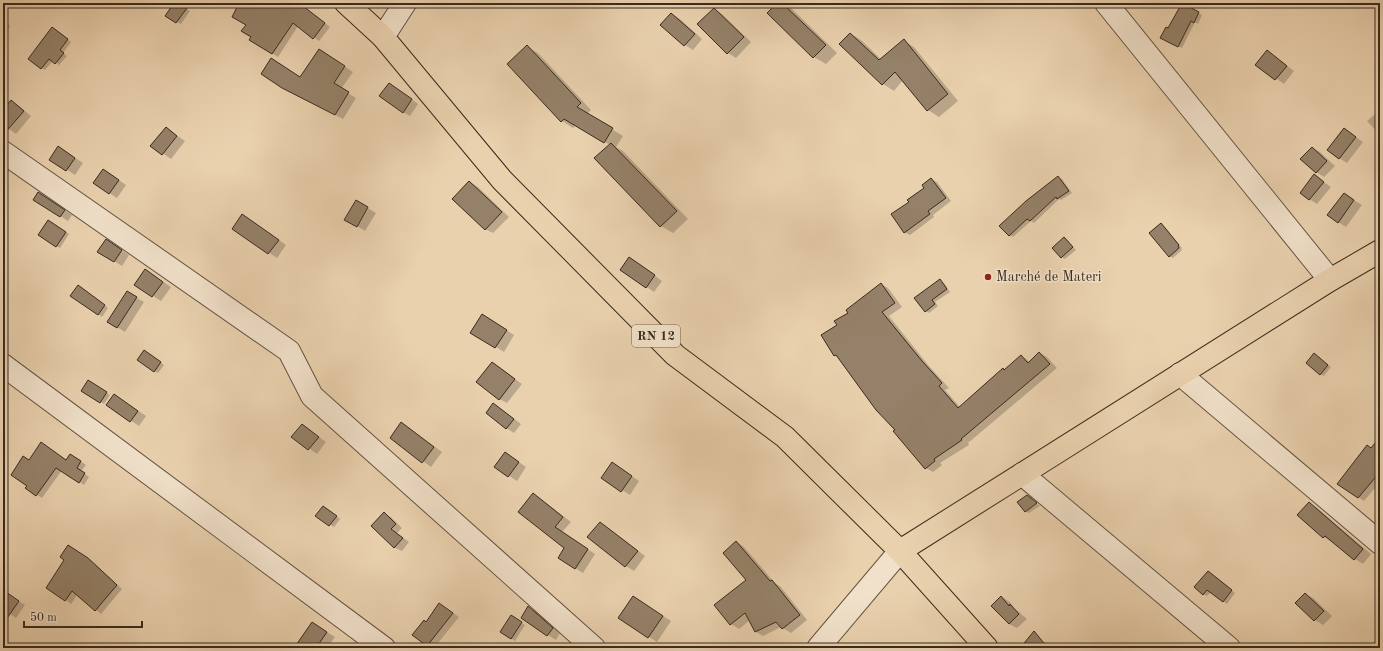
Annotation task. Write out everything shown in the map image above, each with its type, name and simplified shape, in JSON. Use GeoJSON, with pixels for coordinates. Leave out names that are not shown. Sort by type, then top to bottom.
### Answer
{"type":"FeatureCollection","features":[{"type":"Feature","properties":{"kind":"main road","name":"RN 12"},"geometry":{"type":"LineString","coordinates":[[346,3],[382,36],[502,180],[675,355],[785,437],[900,551],[987,648]]}},
{"type":"Feature","properties":{"kind":"main road"},"geometry":{"type":"LineString","coordinates":[[900,551],[1330,280],[1380,251]]}},
{"type":"Feature","properties":{"kind":"street"},"geometry":{"type":"LineString","coordinates":[[382,36],[405,3]]}},
{"type":"Feature","properties":{"kind":"street"},"geometry":{"type":"LineString","coordinates":[[1106,3],[1330,280]]}},
{"type":"Feature","properties":{"kind":"street"},"geometry":{"type":"LineString","coordinates":[[3,152],[289,351],[312,396],[594,648]]}},
{"type":"Feature","properties":{"kind":"street"},"geometry":{"type":"LineString","coordinates":[[3,366],[384,648]]}},
{"type":"Feature","properties":{"kind":"street"},"geometry":{"type":"LineString","coordinates":[[1180,374],[1380,543]]}},
{"type":"Feature","properties":{"kind":"street"},"geometry":{"type":"LineString","coordinates":[[1022,474],[1229,648]]}},
{"type":"Feature","properties":{"kind":"street"},"geometry":{"type":"LineString","coordinates":[[818,648],[900,551]]}},
{"type":"Feature","properties":{"kind":"building"},"geometry":{"type":"Polygon","coordinates":[[[174,3],[179,3],[187,8],[176,23],[165,16],[174,3]]]}},
{"type":"Feature","properties":{"kind":"building"},"geometry":{"type":"Polygon","coordinates":[[[239,3],[299,3],[325,23],[313,39],[293,23],[272,54],[249,40],[251,37],[241,31],[246,25],[232,17],[239,3]]]}},
{"type":"Feature","properties":{"kind":"building"},"geometry":{"type":"Polygon","coordinates":[[[777,3],[782,3],[826,45],[813,58],[767,13],[777,3]]]}},
{"type":"Feature","properties":{"kind":"building"},"geometry":{"type":"Polygon","coordinates":[[[1182,3],[1199,12],[1194,23],[1191,21],[1178,47],[1160,38],[1166,27],[1168,28],[1182,3]]]}},
{"type":"Feature","properties":{"kind":"building"},"geometry":{"type":"Polygon","coordinates":[[[714,8],[744,37],[727,54],[697,24],[714,8]]]}},
{"type":"Feature","properties":{"kind":"building"},"geometry":{"type":"Polygon","coordinates":[[[671,13],[695,34],[684,46],[660,25],[671,13]]]}},
{"type":"Feature","properties":{"kind":"building"},"geometry":{"type":"Polygon","coordinates":[[[52,27],[68,39],[60,50],[64,53],[55,64],[49,59],[41,69],[28,59],[52,27]]]}},
{"type":"Feature","properties":{"kind":"building"},"geometry":{"type":"Polygon","coordinates":[[[850,33],[879,60],[904,39],[948,94],[927,111],[895,72],[882,85],[839,44],[850,33]]]}},
{"type":"Feature","properties":{"kind":"building"},"geometry":{"type":"Polygon","coordinates":[[[527,45],[581,103],[577,107],[613,128],[604,143],[564,119],[561,122],[507,64],[527,45]]]}},
{"type":"Feature","properties":{"kind":"building"},"geometry":{"type":"Polygon","coordinates":[[[319,49],[345,66],[334,83],[349,92],[335,115],[282,88],[261,74],[271,58],[300,77],[319,49]]]}},
{"type":"Feature","properties":{"kind":"building"},"geometry":{"type":"Polygon","coordinates":[[[1267,50],[1287,66],[1275,80],[1255,65],[1267,50]]]}},
{"type":"Feature","properties":{"kind":"building"},"geometry":{"type":"Polygon","coordinates":[[[389,83],[412,99],[403,113],[379,96],[389,83]]]}},
{"type":"Feature","properties":{"kind":"building"},"geometry":{"type":"Polygon","coordinates":[[[11,100],[24,111],[3,135],[3,110],[11,100]]]}},
{"type":"Feature","properties":{"kind":"building"},"geometry":{"type":"Polygon","coordinates":[[[166,127],[177,136],[162,155],[150,146],[166,127]]]}},
{"type":"Feature","properties":{"kind":"building"},"geometry":{"type":"Polygon","coordinates":[[[1344,128],[1356,137],[1339,159],[1327,150],[1344,128]]]}},
{"type":"Feature","properties":{"kind":"building"},"geometry":{"type":"Polygon","coordinates":[[[611,143],[677,211],[660,227],[594,158],[611,143]]]}},
{"type":"Feature","properties":{"kind":"building"},"geometry":{"type":"Polygon","coordinates":[[[58,146],[75,158],[66,171],[49,160],[58,146]]]}},
{"type":"Feature","properties":{"kind":"building"},"geometry":{"type":"Polygon","coordinates":[[[1312,147],[1327,161],[1316,173],[1300,159],[1312,147]]]}},
{"type":"Feature","properties":{"kind":"building"},"geometry":{"type":"Polygon","coordinates":[[[103,169],[119,180],[109,194],[93,183],[103,169]]]}},
{"type":"Feature","properties":{"kind":"building"},"geometry":{"type":"Polygon","coordinates":[[[1314,174],[1324,182],[1309,200],[1300,193],[1314,174]]]}},
{"type":"Feature","properties":{"kind":"building"},"geometry":{"type":"Polygon","coordinates":[[[1058,176],[1069,191],[1057,199],[1056,197],[1030,221],[1027,219],[1009,236],[999,226],[1026,201],[1058,176]]]}},
{"type":"Feature","properties":{"kind":"building"},"geometry":{"type":"Polygon","coordinates":[[[931,178],[946,198],[928,211],[930,214],[904,233],[891,214],[909,202],[907,200],[924,188],[922,185],[931,178]]]}},
{"type":"Feature","properties":{"kind":"building"},"geometry":{"type":"Polygon","coordinates":[[[469,181],[502,212],[485,230],[452,199],[469,181]]]}},
{"type":"Feature","properties":{"kind":"building"},"geometry":{"type":"Polygon","coordinates":[[[38,192],[65,210],[60,217],[33,200],[38,192]]]}},
{"type":"Feature","properties":{"kind":"building"},"geometry":{"type":"Polygon","coordinates":[[[1344,193],[1354,200],[1338,223],[1327,215],[1344,193]]]}},
{"type":"Feature","properties":{"kind":"building"},"geometry":{"type":"Polygon","coordinates":[[[356,200],[368,207],[357,227],[344,220],[356,200]]]}},
{"type":"Feature","properties":{"kind":"building"},"geometry":{"type":"Polygon","coordinates":[[[242,214],[279,240],[268,254],[232,229],[242,214]]]}},
{"type":"Feature","properties":{"kind":"building"},"geometry":{"type":"Polygon","coordinates":[[[48,220],[66,232],[56,247],[38,235],[48,220]]]}},
{"type":"Feature","properties":{"kind":"building"},"geometry":{"type":"Polygon","coordinates":[[[1161,223],[1179,245],[1179,248],[1169,257],[1149,233],[1161,223]]]}},
{"type":"Feature","properties":{"kind":"building"},"geometry":{"type":"Polygon","coordinates":[[[1064,237],[1073,247],[1061,258],[1052,248],[1064,237]]]}},
{"type":"Feature","properties":{"kind":"building"},"geometry":{"type":"Polygon","coordinates":[[[106,239],[122,250],[114,262],[97,252],[106,239]]]}},
{"type":"Feature","properties":{"kind":"building"},"geometry":{"type":"Polygon","coordinates":[[[629,257],[655,275],[646,288],[620,270],[629,257]]]}},
{"type":"Feature","properties":{"kind":"building"},"geometry":{"type":"Polygon","coordinates":[[[145,269],[163,282],[152,297],[134,285],[145,269]]]}},
{"type":"Feature","properties":{"kind":"building"},"geometry":{"type":"Polygon","coordinates":[[[940,279],[947,289],[932,300],[935,304],[925,312],[914,298],[940,279]]]}},
{"type":"Feature","properties":{"kind":"building"},"geometry":{"type":"Polygon","coordinates":[[[881,283],[895,303],[882,312],[942,383],[939,386],[958,408],[1003,368],[1004,370],[1021,355],[1028,363],[1039,352],[1050,364],[961,439],[962,440],[934,459],[935,461],[925,469],[893,431],[895,430],[876,410],[836,355],[834,356],[821,335],[837,325],[834,321],[848,313],[846,310],[881,283]]]}},
{"type":"Feature","properties":{"kind":"building"},"geometry":{"type":"Polygon","coordinates":[[[78,285],[105,305],[98,315],[70,296],[78,285]]]}},
{"type":"Feature","properties":{"kind":"building"},"geometry":{"type":"Polygon","coordinates":[[[127,291],[137,297],[117,328],[107,322],[127,291]]]}},
{"type":"Feature","properties":{"kind":"building"},"geometry":{"type":"Polygon","coordinates":[[[482,314],[507,330],[495,348],[470,333],[482,314]]]}},
{"type":"Feature","properties":{"kind":"building"},"geometry":{"type":"Polygon","coordinates":[[[144,350],[161,362],[154,372],[137,360],[144,350]]]}},
{"type":"Feature","properties":{"kind":"building"},"geometry":{"type":"Polygon","coordinates":[[[1314,353],[1328,365],[1320,375],[1306,363],[1314,353]]]}},
{"type":"Feature","properties":{"kind":"building"},"geometry":{"type":"Polygon","coordinates":[[[492,362],[515,379],[499,400],[476,382],[492,362]]]}},
{"type":"Feature","properties":{"kind":"building"},"geometry":{"type":"Polygon","coordinates":[[[88,380],[107,392],[100,403],[81,391],[88,380]]]}},
{"type":"Feature","properties":{"kind":"building"},"geometry":{"type":"Polygon","coordinates":[[[114,394],[138,411],[130,422],[106,405],[114,394]]]}},
{"type":"Feature","properties":{"kind":"building"},"geometry":{"type":"Polygon","coordinates":[[[493,403],[514,419],[506,429],[486,413],[493,403]]]}},
{"type":"Feature","properties":{"kind":"building"},"geometry":{"type":"Polygon","coordinates":[[[401,422],[434,447],[422,463],[390,438],[401,422]]]}},
{"type":"Feature","properties":{"kind":"building"},"geometry":{"type":"Polygon","coordinates":[[[302,424],[319,437],[308,450],[291,437],[302,424]]]}},
{"type":"Feature","properties":{"kind":"building"},"geometry":{"type":"Polygon","coordinates":[[[1380,437],[1380,472],[1358,498],[1337,484],[1367,445],[1371,448],[1380,437]]]}},
{"type":"Feature","properties":{"kind":"building"},"geometry":{"type":"Polygon","coordinates":[[[41,442],[66,460],[70,454],[81,461],[77,468],[85,473],[79,483],[56,468],[36,496],[25,488],[27,486],[11,475],[23,456],[29,460],[41,442]]]}},
{"type":"Feature","properties":{"kind":"building"},"geometry":{"type":"Polygon","coordinates":[[[505,452],[519,462],[508,477],[494,467],[505,452]]]}},
{"type":"Feature","properties":{"kind":"building"},"geometry":{"type":"Polygon","coordinates":[[[612,462],[632,476],[621,492],[601,478],[612,462]]]}},
{"type":"Feature","properties":{"kind":"building"},"geometry":{"type":"Polygon","coordinates":[[[533,493],[563,517],[555,527],[588,549],[575,569],[558,558],[564,548],[518,512],[533,493]]]}},
{"type":"Feature","properties":{"kind":"building"},"geometry":{"type":"Polygon","coordinates":[[[1027,495],[1037,503],[1025,512],[1017,502],[1027,495]]]}},
{"type":"Feature","properties":{"kind":"building"},"geometry":{"type":"Polygon","coordinates":[[[1309,502],[1363,549],[1354,560],[1325,536],[1323,538],[1297,515],[1309,502]]]}},
{"type":"Feature","properties":{"kind":"building"},"geometry":{"type":"Polygon","coordinates":[[[323,506],[337,516],[329,526],[315,516],[323,506]]]}},
{"type":"Feature","properties":{"kind":"building"},"geometry":{"type":"Polygon","coordinates":[[[384,512],[396,524],[391,529],[403,538],[394,548],[371,526],[384,512]]]}},
{"type":"Feature","properties":{"kind":"building"},"geometry":{"type":"Polygon","coordinates":[[[600,522],[638,551],[625,567],[587,537],[600,522]]]}},
{"type":"Feature","properties":{"kind":"building"},"geometry":{"type":"Polygon","coordinates":[[[736,541],[770,581],[772,580],[800,615],[782,629],[776,622],[755,632],[745,613],[730,625],[714,605],[746,580],[723,553],[736,541]]]}},
{"type":"Feature","properties":{"kind":"building"},"geometry":{"type":"Polygon","coordinates":[[[68,545],[88,558],[117,585],[95,611],[72,591],[65,601],[46,588],[64,560],[60,557],[68,545]]]}},
{"type":"Feature","properties":{"kind":"building"},"geometry":{"type":"Polygon","coordinates":[[[1208,571],[1232,590],[1223,602],[1207,590],[1203,595],[1194,587],[1208,571]]]}},
{"type":"Feature","properties":{"kind":"building"},"geometry":{"type":"Polygon","coordinates":[[[3,590],[19,601],[3,624],[3,590]]]}},
{"type":"Feature","properties":{"kind":"building"},"geometry":{"type":"Polygon","coordinates":[[[1305,593],[1324,611],[1314,621],[1295,603],[1305,593]]]}},
{"type":"Feature","properties":{"kind":"building"},"geometry":{"type":"Polygon","coordinates":[[[633,596],[663,616],[648,638],[618,618],[633,596]]]}},
{"type":"Feature","properties":{"kind":"building"},"geometry":{"type":"Polygon","coordinates":[[[1001,596],[1009,606],[1010,604],[1019,614],[1009,624],[991,606],[1001,596]]]}},
{"type":"Feature","properties":{"kind":"building"},"geometry":{"type":"Polygon","coordinates":[[[439,603],[453,613],[427,646],[412,635],[424,620],[426,622],[439,603]]]}},
{"type":"Feature","properties":{"kind":"building"},"geometry":{"type":"Polygon","coordinates":[[[528,606],[553,628],[547,636],[521,618],[528,606]]]}},
{"type":"Feature","properties":{"kind":"building"},"geometry":{"type":"Polygon","coordinates":[[[511,615],[522,622],[511,639],[500,632],[511,615]]]}},
{"type":"Feature","properties":{"kind":"building"},"geometry":{"type":"Polygon","coordinates":[[[312,622],[327,632],[316,648],[294,648],[312,622]]]}},
{"type":"Feature","properties":{"kind":"building"},"geometry":{"type":"Polygon","coordinates":[[[1034,631],[1048,648],[1020,648],[1034,631]]]}},
{"type":"Feature","properties":{"kind":"place","name":"Marché de Materi"},"geometry":{"type":"Point","coordinates":[988,277]}}]}
